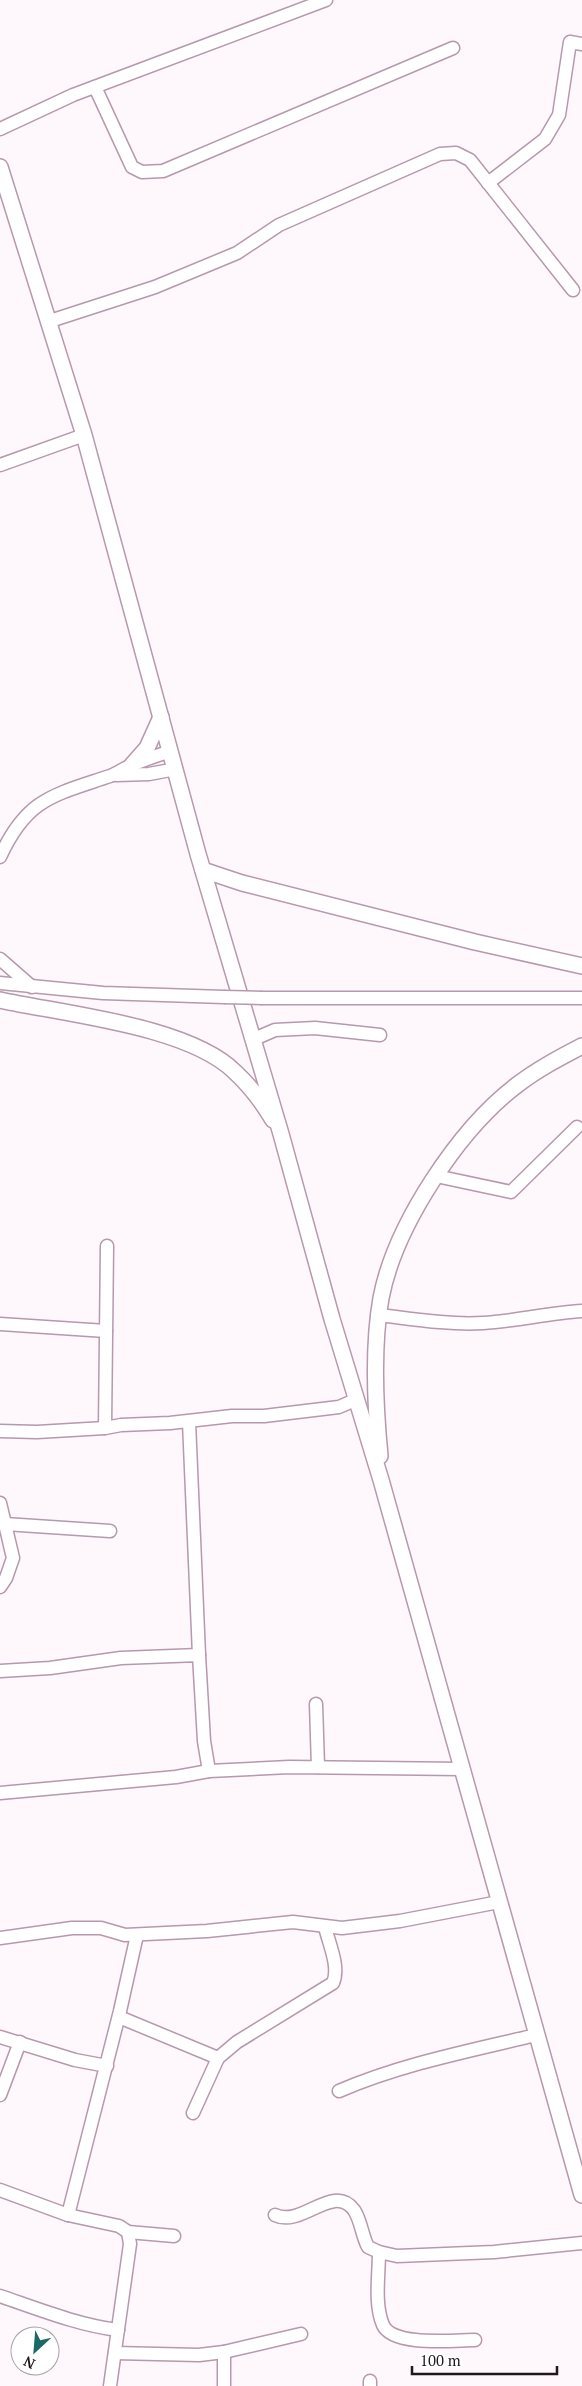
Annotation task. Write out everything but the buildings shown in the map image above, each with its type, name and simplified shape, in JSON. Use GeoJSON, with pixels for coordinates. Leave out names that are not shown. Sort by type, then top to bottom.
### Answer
{"type":"FeatureCollection","features":[{"type":"Feature","properties":{"kind":"main road"},"geometry":{"type":"LineString","coordinates":[[0,167],[84,435],[203,870],[254,1039],[355,1400],[381,1480],[582,2195]]}},
{"type":"Feature","properties":{"kind":"main road"},"geometry":{"type":"LineString","coordinates":[[132,765],[147,748],[161,717]]}},
{"type":"Feature","properties":{"kind":"main road"},"geometry":{"type":"LineString","coordinates":[[203,870],[242,883],[475,942],[582,966]]}},
{"type":"Feature","properties":{"kind":"main road"},"geometry":{"type":"LineString","coordinates":[[0,1000],[127,1025],[195,1046],[234,1071],[269,1113],[281,1134]]}},
{"type":"Feature","properties":{"kind":"main road"},"geometry":{"type":"LineString","coordinates":[[381,1480],[375,1365],[380,1315],[382,1297],[392,1263],[406,1230],[436,1176],[465,1136],[516,1085],[549,1063],[582,1046]]}},
{"type":"Feature","properties":{"kind":"street"},"geometry":{"type":"LineString","coordinates":[[0,129],[95,87],[326,0]]}},
{"type":"Feature","properties":{"kind":"street"},"geometry":{"type":"LineString","coordinates":[[488,182],[545,139],[559,115],[570,42],[582,44]]}},
{"type":"Feature","properties":{"kind":"street"},"geometry":{"type":"LineString","coordinates":[[95,87],[132,167],[142,172],[163,172],[453,48]]}},
{"type":"Feature","properties":{"kind":"street"},"geometry":{"type":"LineString","coordinates":[[50,322],[155,287],[237,253],[279,225],[440,154],[456,153],[470,160],[573,290]]}},
{"type":"Feature","properties":{"kind":"street"},"geometry":{"type":"LineString","coordinates":[[0,465],[84,435]]}},
{"type":"Feature","properties":{"kind":"street"},"geometry":{"type":"LineString","coordinates":[[0,857],[12,832],[30,811],[47,799],[71,787],[111,775],[171,751]]}},
{"type":"Feature","properties":{"kind":"street"},"geometry":{"type":"LineString","coordinates":[[111,775],[149,774],[176,769]]}},
{"type":"Feature","properties":{"kind":"street"},"geometry":{"type":"LineString","coordinates":[[0,959],[32,986]]}},
{"type":"Feature","properties":{"kind":"street"},"geometry":{"type":"LineString","coordinates":[[0,983],[103,993],[262,998],[582,998]]}},
{"type":"Feature","properties":{"kind":"street"},"geometry":{"type":"LineString","coordinates":[[254,1039],[275,1030],[315,1028],[380,1035]]}},
{"type":"Feature","properties":{"kind":"street"},"geometry":{"type":"LineString","coordinates":[[436,1176],[511,1192],[576,1127]]}},
{"type":"Feature","properties":{"kind":"street"},"geometry":{"type":"LineString","coordinates":[[105,1428],[107,1246]]}},
{"type":"Feature","properties":{"kind":"street"},"geometry":{"type":"LineString","coordinates":[[380,1315],[432,1321],[481,1323],[553,1312],[582,1311]]}},
{"type":"Feature","properties":{"kind":"street"},"geometry":{"type":"LineString","coordinates":[[0,1324],[106,1331]]}},
{"type":"Feature","properties":{"kind":"street"},"geometry":{"type":"LineString","coordinates":[[0,1431],[37,1432],[189,1422],[232,1416],[264,1416],[339,1407],[355,1400]]}},
{"type":"Feature","properties":{"kind":"street"},"geometry":{"type":"LineString","coordinates":[[189,1422],[199,1655],[204,1741],[209,1772]]}},
{"type":"Feature","properties":{"kind":"street"},"geometry":{"type":"LineString","coordinates":[[0,1503],[14,1558],[0,1586]]}},
{"type":"Feature","properties":{"kind":"street"},"geometry":{"type":"LineString","coordinates":[[5,1524],[110,1531]]}},
{"type":"Feature","properties":{"kind":"street"},"geometry":{"type":"LineString","coordinates":[[0,1672],[50,1668],[113,1658],[199,1655]]}},
{"type":"Feature","properties":{"kind":"street"},"geometry":{"type":"LineString","coordinates":[[316,1704],[318,1767]]}},
{"type":"Feature","properties":{"kind":"street"},"geometry":{"type":"LineString","coordinates":[[0,1793],[176,1778],[209,1772],[318,1767],[462,1769]]}},
{"type":"Feature","properties":{"kind":"street"},"geometry":{"type":"LineString","coordinates":[[0,1938],[72,1928],[101,1928],[125,1935],[137,1935],[207,1931],[294,1922],[324,1927],[349,1927],[400,1921],[499,1902]]}},
{"type":"Feature","properties":{"kind":"street"},"geometry":{"type":"LineString","coordinates":[[192,2113],[218,2058],[236,2042],[332,1983],[336,1976],[324,1927]]}},
{"type":"Feature","properties":{"kind":"street"},"geometry":{"type":"LineString","coordinates":[[68,2215],[107,2066],[137,1935]]}},
{"type":"Feature","properties":{"kind":"street"},"geometry":{"type":"LineString","coordinates":[[119,2017],[218,2058]]}},
{"type":"Feature","properties":{"kind":"street"},"geometry":{"type":"LineString","coordinates":[[339,2091],[367,2079],[432,2060],[536,2035]]}},
{"type":"Feature","properties":{"kind":"street"},"geometry":{"type":"LineString","coordinates":[[0,2037],[75,2060],[107,2066]]}},
{"type":"Feature","properties":{"kind":"street"},"geometry":{"type":"LineString","coordinates":[[0,2095],[20,2042]]}},
{"type":"Feature","properties":{"kind":"street"},"geometry":{"type":"LineString","coordinates":[[0,2190],[68,2215],[119,2226],[128,2232],[174,2236]]}},
{"type":"Feature","properties":{"kind":"street"},"geometry":{"type":"LineString","coordinates":[[275,2215],[281,2218],[294,2217],[324,2203],[342,2200],[348,2203],[356,2213],[362,2236],[368,2247],[379,2252],[397,2256],[494,2252],[582,2243]]}},
{"type":"Feature","properties":{"kind":"street"},"geometry":{"type":"LineString","coordinates":[[110,2386],[130,2244],[128,2232]]}},
{"type":"Feature","properties":{"kind":"street"},"geometry":{"type":"LineString","coordinates":[[379,2252],[379,2305],[384,2326],[392,2334],[409,2340],[475,2340]]}},
{"type":"Feature","properties":{"kind":"street"},"geometry":{"type":"LineString","coordinates":[[0,2296],[78,2321],[118,2330]]}},
{"type":"Feature","properties":{"kind":"street"},"geometry":{"type":"LineString","coordinates":[[115,2353],[177,2356],[224,2352],[301,2334]]}},
{"type":"Feature","properties":{"kind":"street"},"geometry":{"type":"LineString","coordinates":[[224,2352],[224,2386]]}}]}
